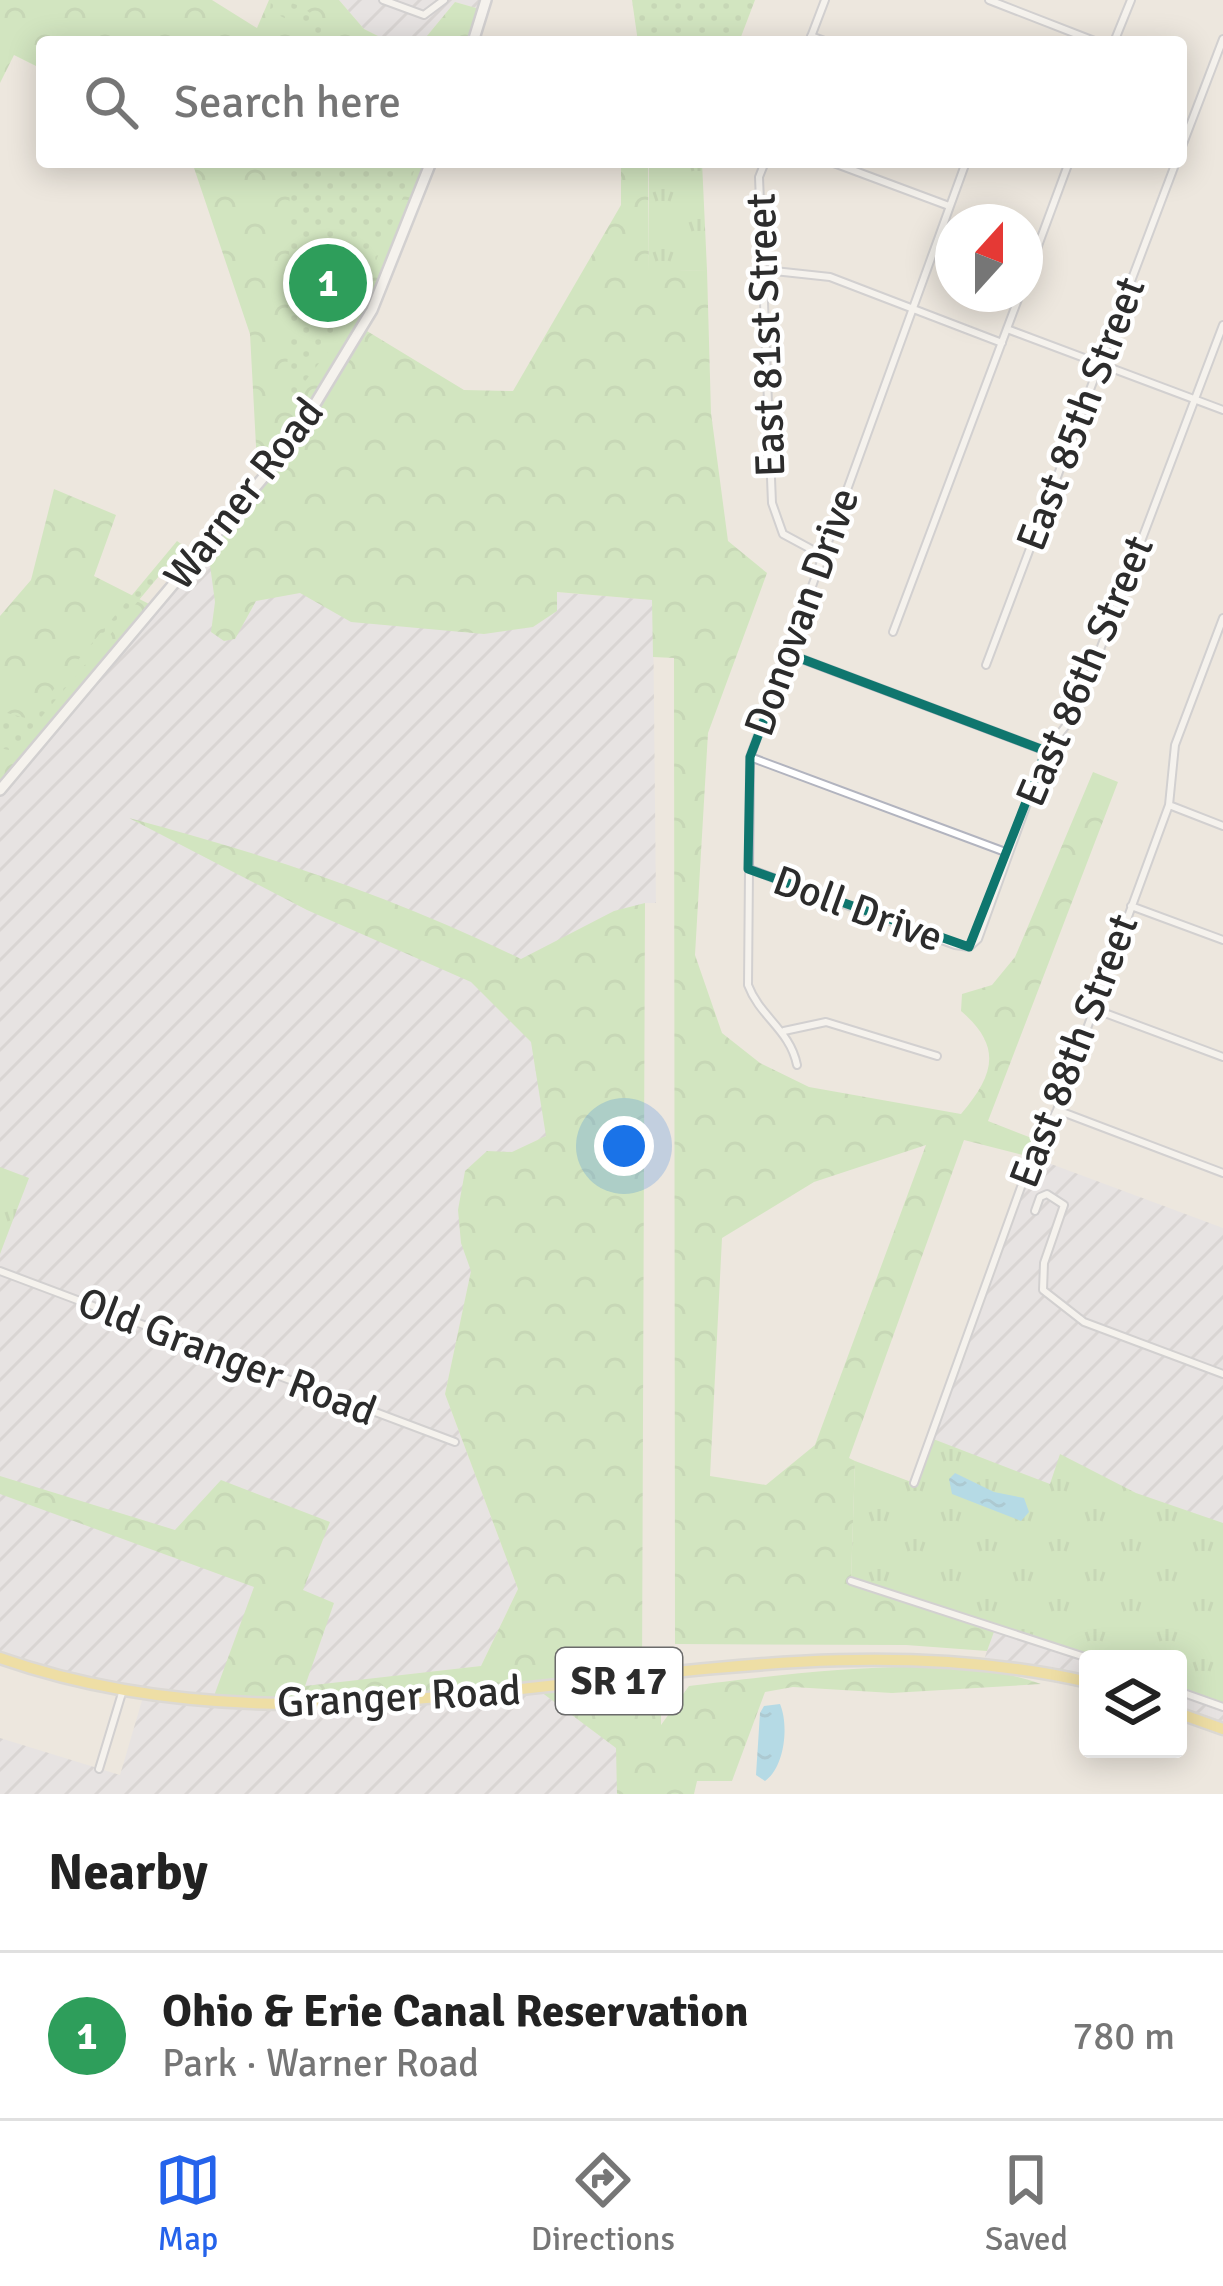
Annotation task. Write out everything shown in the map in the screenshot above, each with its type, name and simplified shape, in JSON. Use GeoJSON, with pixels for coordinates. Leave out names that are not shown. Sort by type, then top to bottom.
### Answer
{"type":"FeatureCollection","features":[{"type":"Feature","properties":{"kind":"main road"},"geometry":{"type":"LineString","coordinates":[[475,36],[486,0]]}},
{"type":"Feature","properties":{"kind":"main road","name":"Warner Road"},"geometry":{"type":"LineString","coordinates":[[0,790],[289,447],[372,310],[429,168]]}},
{"type":"Feature","properties":{"kind":"main road","name":"Granger Road"},"geometry":{"type":"LineString","coordinates":[[0,1658],[122,1693],[211,1704],[320,1706],[859,1658],[983,1663],[1079,1680]]}},
{"type":"Feature","properties":{"kind":"main road"},"geometry":{"type":"LineString","coordinates":[[1187,1715],[1223,1729]]}},
{"type":"Feature","properties":{"kind":"street"},"geometry":{"type":"LineString","coordinates":[[383,0],[424,15],[444,0]]}},
{"type":"Feature","properties":{"kind":"street"},"geometry":{"type":"LineString","coordinates":[[811,36],[825,0]]}},
{"type":"Feature","properties":{"kind":"street"},"geometry":{"type":"LineString","coordinates":[[989,0],[1082,36]]}},
{"type":"Feature","properties":{"kind":"street"},"geometry":{"type":"LineString","coordinates":[[1116,36],[1131,0]]}},
{"type":"Feature","properties":{"kind":"street"},"geometry":{"type":"LineString","coordinates":[[1187,133],[1223,38]]}},
{"type":"Feature","properties":{"kind":"street","name":"East 81st Street"},"geometry":{"type":"LineString","coordinates":[[763,168],[759,177],[772,503],[783,534],[822,555]]}},
{"type":"Feature","properties":{"kind":"street"},"geometry":{"type":"LineString","coordinates":[[847,168],[944,204]]}},
{"type":"Feature","properties":{"kind":"street","name":"Donovan Drive"},"geometry":{"type":"LineString","coordinates":[[950,204],[964,168]]}},
{"type":"Feature","properties":{"kind":"street"},"geometry":{"type":"LineString","coordinates":[[1043,232],[1067,168]]}},
{"type":"Feature","properties":{"kind":"street","name":"East 85th Street"},"geometry":{"type":"LineString","coordinates":[[986,665],[1174,168]]}},
{"type":"Feature","properties":{"kind":"street","name":"Donovan Drive"},"geometry":{"type":"LineString","coordinates":[[797,1065],[784,1031],[754,1000],[748,985],[750,757],[935,244]]}},
{"type":"Feature","properties":{"kind":"street"},"geometry":{"type":"LineString","coordinates":[[765,270],[830,277],[1002,343]]}},
{"type":"Feature","properties":{"kind":"street"},"geometry":{"type":"LineString","coordinates":[[893,632],[1013,312]]}},
{"type":"Feature","properties":{"kind":"street","name":"East 86th Street"},"geometry":{"type":"LineString","coordinates":[[968,946],[978,938],[1046,751],[1076,712],[1223,325]]}},
{"type":"Feature","properties":{"kind":"street"},"geometry":{"type":"LineString","coordinates":[[1007,329],[1223,410]]}},
{"type":"Feature","properties":{"kind":"street","name":"East 88th Street"},"geometry":{"type":"LineString","coordinates":[[914,1483],[1021,1187],[1057,1110],[1168,805],[1174,745],[1223,618]]}},
{"type":"Feature","properties":{"kind":"street"},"geometry":{"type":"LineString","coordinates":[[789,654],[1046,751]]}},
{"type":"Feature","properties":{"kind":"street"},"geometry":{"type":"LineString","coordinates":[[750,757],[1008,853]]}},
{"type":"Feature","properties":{"kind":"street"},"geometry":{"type":"LineString","coordinates":[[1168,805],[1223,826]]}},
{"type":"Feature","properties":{"kind":"street","name":"Doll Drive"},"geometry":{"type":"LineString","coordinates":[[748,869],[968,946]]}},
{"type":"Feature","properties":{"kind":"street"},"geometry":{"type":"LineString","coordinates":[[1131,906],[1223,940]]}},
{"type":"Feature","properties":{"kind":"street"},"geometry":{"type":"LineString","coordinates":[[1094,1009],[1223,1057]]}},
{"type":"Feature","properties":{"kind":"street"},"geometry":{"type":"LineString","coordinates":[[784,1031],[826,1022],[937,1056]]}},
{"type":"Feature","properties":{"kind":"street"},"geometry":{"type":"LineString","coordinates":[[1057,1110],[1223,1173]]}},
{"type":"Feature","properties":{"kind":"street"},"geometry":{"type":"LineString","coordinates":[[1035,1211],[1040,1197],[1048,1194],[1064,1204],[1044,1263],[1043,1290],[1084,1322],[1223,1374]]}},
{"type":"Feature","properties":{"kind":"street","name":"Old Granger Road"},"geometry":{"type":"LineString","coordinates":[[0,1271],[454,1442]]}},
{"type":"Feature","properties":{"kind":"street"},"geometry":{"type":"LineString","coordinates":[[850,1581],[1079,1655]]}},
{"type":"Feature","properties":{"kind":"street"},"geometry":{"type":"LineString","coordinates":[[99,1769],[122,1693]]}},
{"type":"Feature","properties":{"kind":"street"},"geometry":{"type":"LineString","coordinates":[[1187,1693],[1223,1707]]}},
{"type":"Feature","properties":{"kind":"highlighted area"},"geometry":{"type":"Polygon","coordinates":[[[789,654],[1046,751],[969,947],[748,869],[750,757],[789,654]]]}},
{"type":"Feature","properties":{"kind":"shaded area"},"geometry":{"type":"Polygon","coordinates":[[[339,0],[486,0],[483,10],[455,2],[427,36],[378,36],[364,29],[339,0]]]}},
{"type":"Feature","properties":{"kind":"shaded area"},"geometry":{"type":"Polygon","coordinates":[[[192,563],[653,600],[656,903],[645,903],[599,1110],[495,1161],[445,1394],[518,1589],[481,1666],[305,1687],[537,1689],[617,1748],[617,1794],[0,1794],[0,1738],[120,1775],[143,1697],[0,1658],[0,790],[192,563]]]}},
{"type":"Feature","properties":{"kind":"shaded area"},"geometry":{"type":"Polygon","coordinates":[[[1035,1158],[1223,1228],[1223,1729],[1187,1716],[1187,1650],[1079,1650],[1079,1680],[983,1663],[994,1630],[855,1461],[913,1483],[1035,1158]]]}},
{"type":"Feature","properties":{"kind":"green space"},"geometry":{"type":"Polygon","coordinates":[[[0,0],[212,0],[257,28],[269,0],[339,0],[364,29],[378,36],[36,36],[36,66],[14,55],[0,83],[0,0]]]}},
{"type":"Feature","properties":{"kind":"green space"},"geometry":{"type":"Polygon","coordinates":[[[271,0],[301,7],[333,36],[296,36],[299,25],[270,11],[271,0]]]}},
{"type":"Feature","properties":{"kind":"green space"},"geometry":{"type":"Polygon","coordinates":[[[632,0],[755,0],[741,36],[637,36],[632,0]]]}},
{"type":"Feature","properties":{"kind":"green space"},"geometry":{"type":"Polygon","coordinates":[[[455,2],[483,10],[475,36],[427,36],[455,2]]]}},
{"type":"Feature","properties":{"kind":"green space"},"geometry":{"type":"Polygon","coordinates":[[[194,168],[429,168],[362,328],[464,390],[513,391],[621,205],[621,168],[648,168],[649,271],[707,270],[711,413],[728,541],[767,573],[708,733],[695,955],[722,1033],[760,1063],[809,1087],[961,1114],[981,1087],[989,1061],[983,1037],[961,1011],[962,994],[992,985],[1015,957],[1093,772],[1118,782],[988,1121],[1042,1142],[1035,1158],[964,1140],[849,1458],[855,1461],[851,1581],[995,1629],[987,1651],[906,1645],[675,1644],[674,658],[653,657],[652,600],[557,592],[557,611],[533,627],[484,634],[351,622],[300,593],[256,601],[235,639],[224,641],[211,632],[215,602],[210,565],[192,563],[258,483],[250,334],[194,168]],[[926,1145],[814,1182],[722,1238],[710,1476],[766,1485],[815,1445],[926,1145]]]}},
{"type":"Feature","properties":{"kind":"green space"},"geometry":{"type":"Polygon","coordinates":[[[290,168],[415,168],[349,324],[287,405],[290,168]]]}},
{"type":"Feature","properties":{"kind":"green space"},"geometry":{"type":"Polygon","coordinates":[[[649,168],[702,168],[707,270],[649,272],[649,168]]]}},
{"type":"Feature","properties":{"kind":"green space"},"geometry":{"type":"Polygon","coordinates":[[[54,489],[116,515],[94,576],[155,607],[0,790],[0,616],[31,580],[54,489]]]}},
{"type":"Feature","properties":{"kind":"green space"},"geometry":{"type":"Polygon","coordinates":[[[177,541],[184,546],[13,751],[0,748],[0,711],[29,719],[177,541]]]}},
{"type":"Feature","properties":{"kind":"green space"},"geometry":{"type":"Polygon","coordinates":[[[129,818],[328,879],[521,959],[614,911],[645,903],[642,1678],[661,1677],[661,1725],[689,1686],[772,1676],[867,1668],[962,1668],[1041,1684],[892,1693],[793,1687],[765,1692],[732,1781],[697,1781],[694,1794],[617,1794],[616,1748],[537,1689],[321,1706],[211,1704],[254,1587],[0,1494],[0,1476],[175,1530],[221,1480],[330,1522],[303,1590],[334,1603],[305,1686],[481,1666],[518,1589],[445,1394],[471,1271],[461,1243],[458,1210],[465,1171],[487,1151],[512,1152],[546,1136],[531,1042],[471,982],[307,910],[129,818]]]}},
{"type":"Feature","properties":{"kind":"green space"},"geometry":{"type":"Polygon","coordinates":[[[0,1167],[29,1178],[0,1254],[0,1167]]]}},
{"type":"Feature","properties":{"kind":"green space"},"geometry":{"type":"Polygon","coordinates":[[[928,1437],[1050,1484],[1060,1454],[1136,1493],[1223,1523],[1223,1707],[1187,1694],[1187,1650],[1079,1650],[1079,1655],[851,1581],[855,1461],[914,1483],[928,1437]]]}},
{"type":"Feature","properties":{"kind":"water"},"geometry":{"type":"Polygon","coordinates":[[[955,1473],[994,1492],[1024,1498],[1029,1512],[1021,1521],[952,1494],[949,1479],[955,1473]]]}},
{"type":"Feature","properties":{"kind":"water"},"geometry":{"type":"Polygon","coordinates":[[[780,1704],[783,1745],[777,1766],[765,1781],[756,1775],[760,1713],[764,1706],[780,1704]]]}},
{"type":"Feature","properties":{"kind":"place","name":"Ohio & Erie Canal Reservation"},"geometry":{"type":"Point","coordinates":[328,283]}}]}
